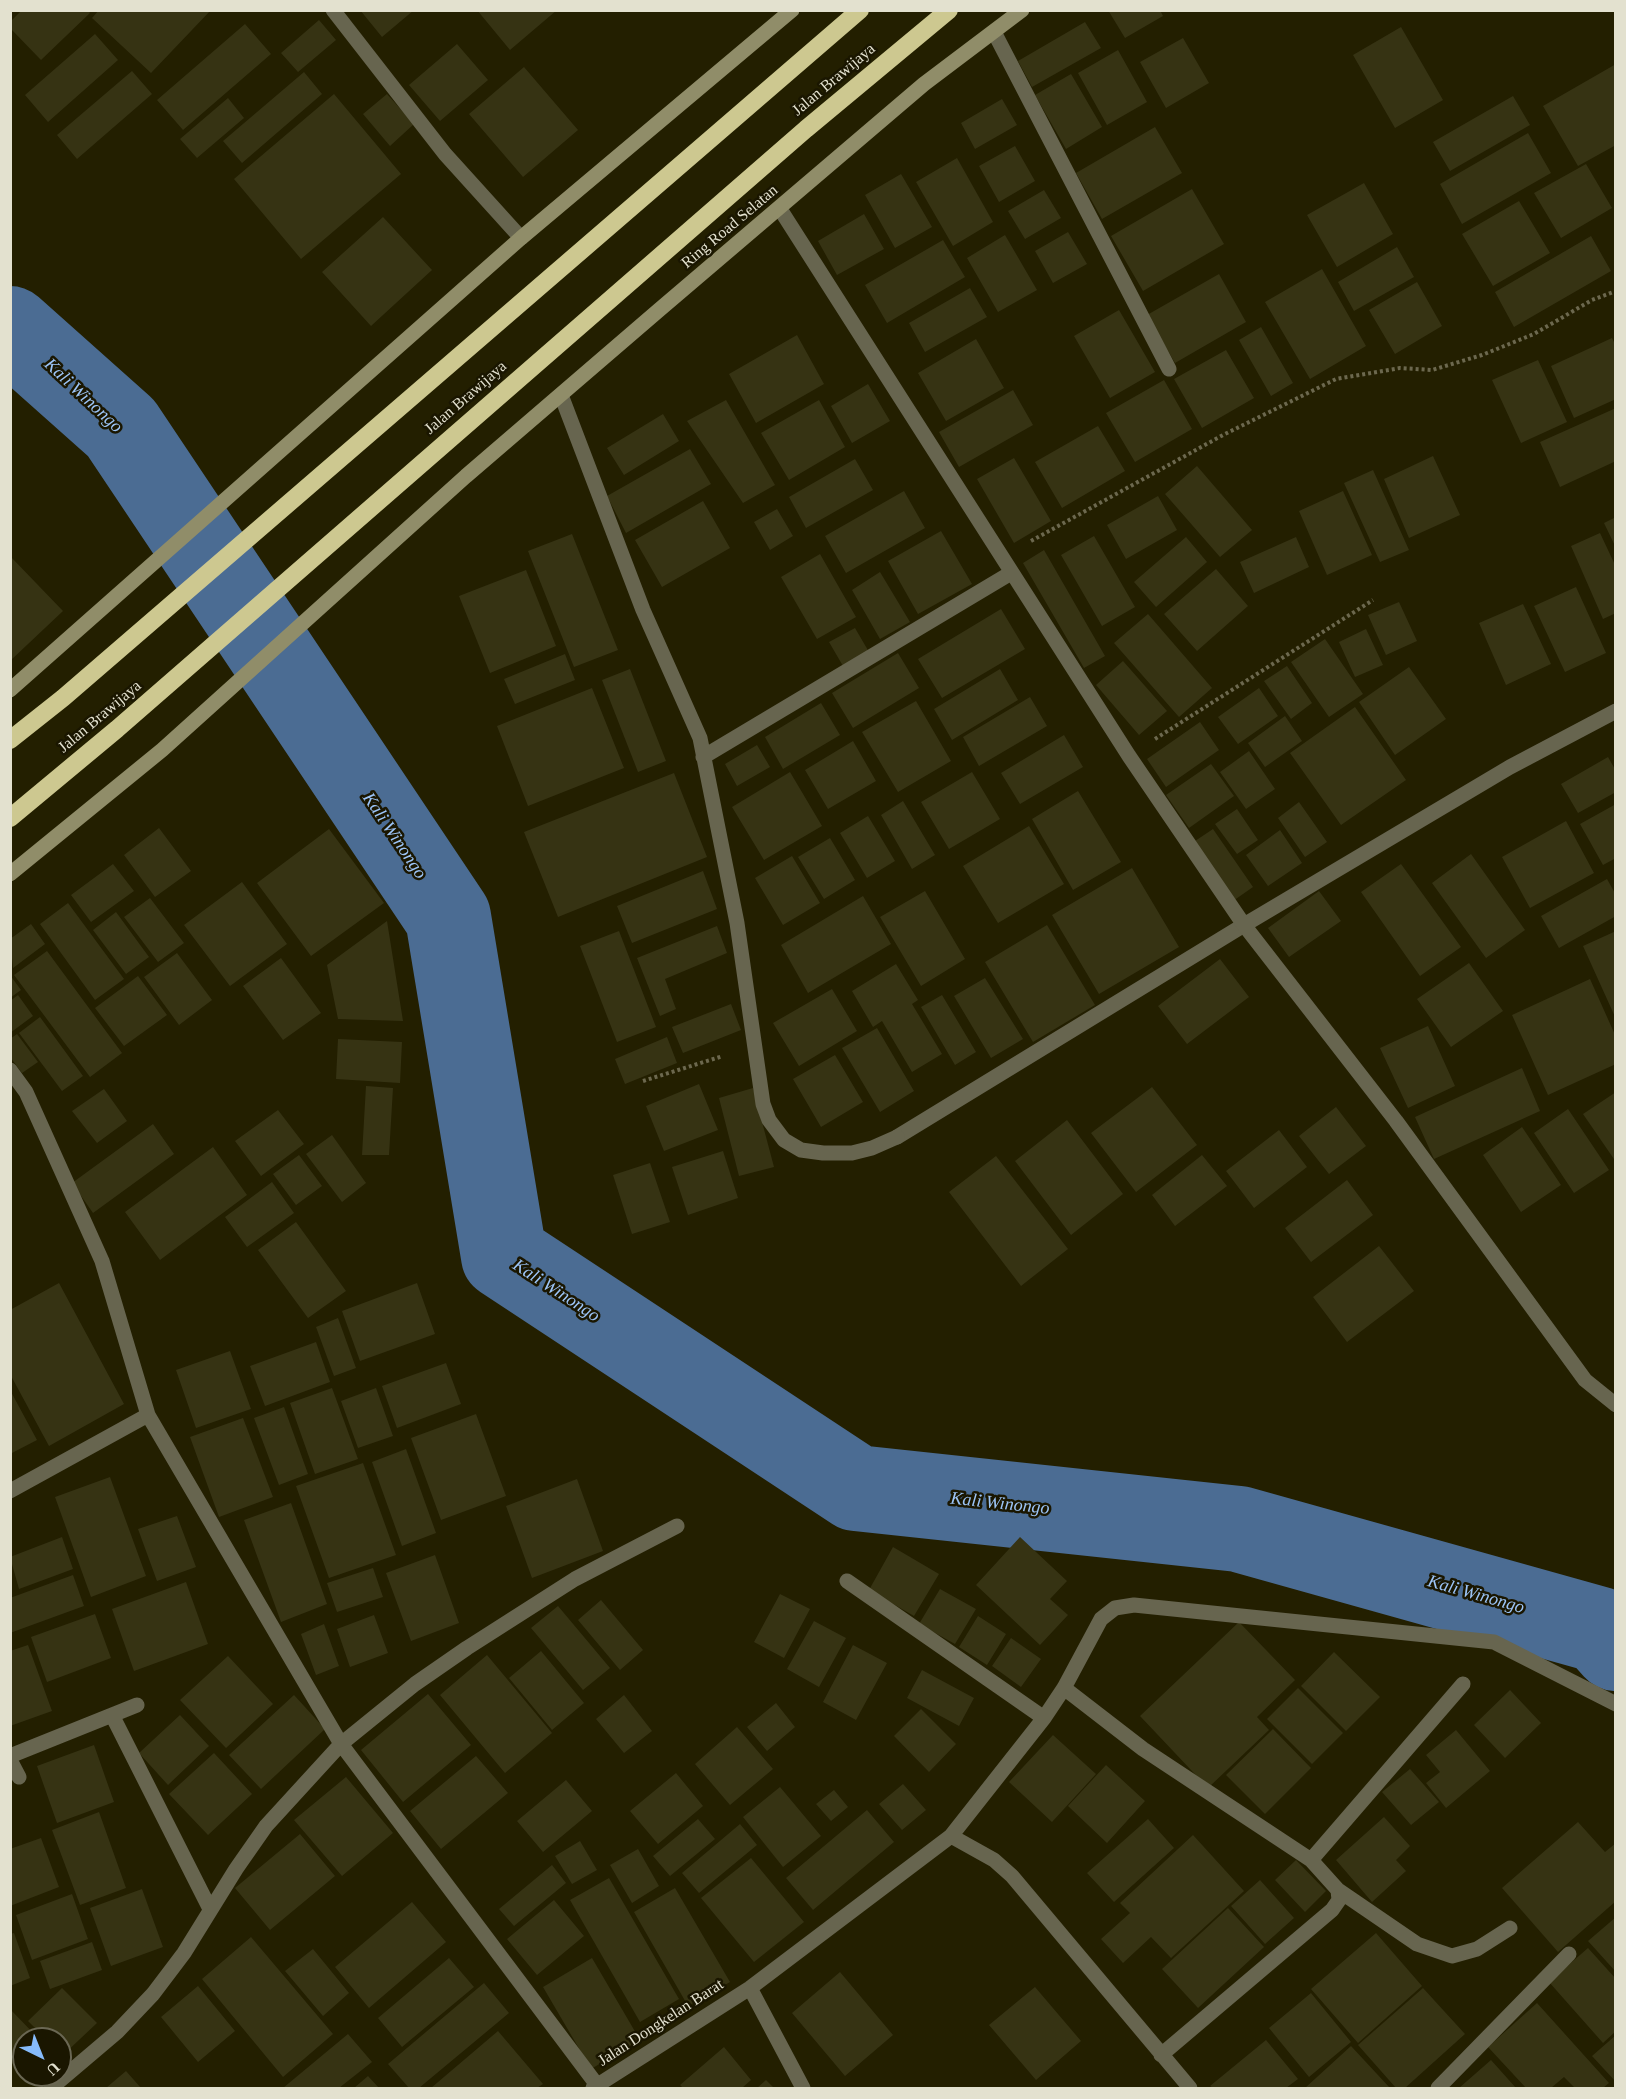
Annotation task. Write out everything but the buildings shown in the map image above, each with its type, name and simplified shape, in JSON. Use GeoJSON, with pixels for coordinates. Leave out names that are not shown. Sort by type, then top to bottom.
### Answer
{"type":"FeatureCollection","features":[{"type":"Feature","properties":{"kind":"highway"},"geometry":{"type":"LineString","coordinates":[[10,740],[63,698],[860,10]]}},
{"type":"Feature","properties":{"kind":"highway","name":"Jalan Brawijaya"},"geometry":{"type":"LineString","coordinates":[[10,818],[117,729],[806,129],[949,10]]}},
{"type":"Feature","properties":{"kind":"street"},"geometry":{"type":"LineString","coordinates":[[333,10],[445,154],[521,238]]}},
{"type":"Feature","properties":{"kind":"street"},"geometry":{"type":"LineString","coordinates":[[10,690],[521,238],[792,10]]}},
{"type":"Feature","properties":{"kind":"street","name":"Ring Road Selatan"},"geometry":{"type":"LineString","coordinates":[[10,874],[162,750],[466,476],[924,84],[1022,10]]}},
{"type":"Feature","properties":{"kind":"street"},"geometry":{"type":"LineString","coordinates":[[994,32],[1169,369]]}},
{"type":"Feature","properties":{"kind":"street"},"geometry":{"type":"LineString","coordinates":[[780,209],[1129,756],[1244,925],[1396,1120],[1585,1380],[1616,1405]]}},
{"type":"Feature","properties":{"kind":"street"},"geometry":{"type":"LineString","coordinates":[[561,395],[643,610],[700,738],[737,923],[763,1104],[769,1120],[784,1140],[801,1150],[852,1153],[872,1148],[897,1137],[1244,925],[1510,767],[1616,711]]}},
{"type":"Feature","properties":{"kind":"street"},"geometry":{"type":"LineString","coordinates":[[703,757],[1011,573]]}},
{"type":"Feature","properties":{"kind":"street"},"geometry":{"type":"LineString","coordinates":[[10,1070],[26,1092],[102,1261],[148,1415],[341,1744],[595,2087]]}},
{"type":"Feature","properties":{"kind":"street"},"geometry":{"type":"LineString","coordinates":[[10,1491],[148,1415]]}},
{"type":"Feature","properties":{"kind":"street"},"geometry":{"type":"LineString","coordinates":[[51,2088],[117,2032],[153,1995],[184,1953],[210,1909],[267,1826],[341,1744],[415,1684],[467,1648],[575,1579],[677,1526]]}},
{"type":"Feature","properties":{"kind":"street"},"geometry":{"type":"LineString","coordinates":[[846,1581],[1044,1718]]}},
{"type":"Feature","properties":{"kind":"street","name":"Jalan Dongkelan Barat"},"geometry":{"type":"LineString","coordinates":[[595,2087],[750,1988],[951,1836],[1044,1718],[1064,1688],[1101,1619],[1115,1608],[1134,1605],[1494,1642],[1616,1704]]}},
{"type":"Feature","properties":{"kind":"street"},"geometry":{"type":"LineString","coordinates":[[1311,1860],[1463,1684]]}},
{"type":"Feature","properties":{"kind":"street"},"geometry":{"type":"LineString","coordinates":[[1064,1688],[1143,1749],[1311,1860],[1338,1890],[1417,1944],[1452,1956],[1477,1949],[1510,1928]]}},
{"type":"Feature","properties":{"kind":"street"},"geometry":{"type":"LineString","coordinates":[[19,1777],[10,1758],[137,1705]]}},
{"type":"Feature","properties":{"kind":"street"},"geometry":{"type":"LineString","coordinates":[[112,1715],[210,1909]]}},
{"type":"Feature","properties":{"kind":"street"},"geometry":{"type":"LineString","coordinates":[[951,1836],[994,1860],[1012,1876],[1190,2088]]}},
{"type":"Feature","properties":{"kind":"street"},"geometry":{"type":"LineString","coordinates":[[1161,2055],[1332,1910],[1339,1900],[1338,1890]]}},
{"type":"Feature","properties":{"kind":"street"},"geometry":{"type":"LineString","coordinates":[[1438,2088],[1569,1954]]}},
{"type":"Feature","properties":{"kind":"street"},"geometry":{"type":"LineString","coordinates":[[750,1988],[804,2088]]}},
{"type":"Feature","properties":{"kind":"path"},"geometry":{"type":"LineString","coordinates":[[1001,557],[1223,435],[1336,379],[1400,368],[1432,369],[1482,355],[1534,334],[1592,300],[1616,291]]}},
{"type":"Feature","properties":{"kind":"path"},"geometry":{"type":"LineString","coordinates":[[1129,756],[1373,600]]}},
{"type":"Feature","properties":{"kind":"path"},"geometry":{"type":"LineString","coordinates":[[643,1081],[755,1045]]}},
{"type":"Feature","properties":{"kind":"waterway","name":"Kali Winongo"},"geometry":{"type":"LineString","coordinates":[[10,329],[121,428],[448,917],[504,1256],[856,1488],[1239,1529],[1600,1630],[1616,1648]]}}]}
